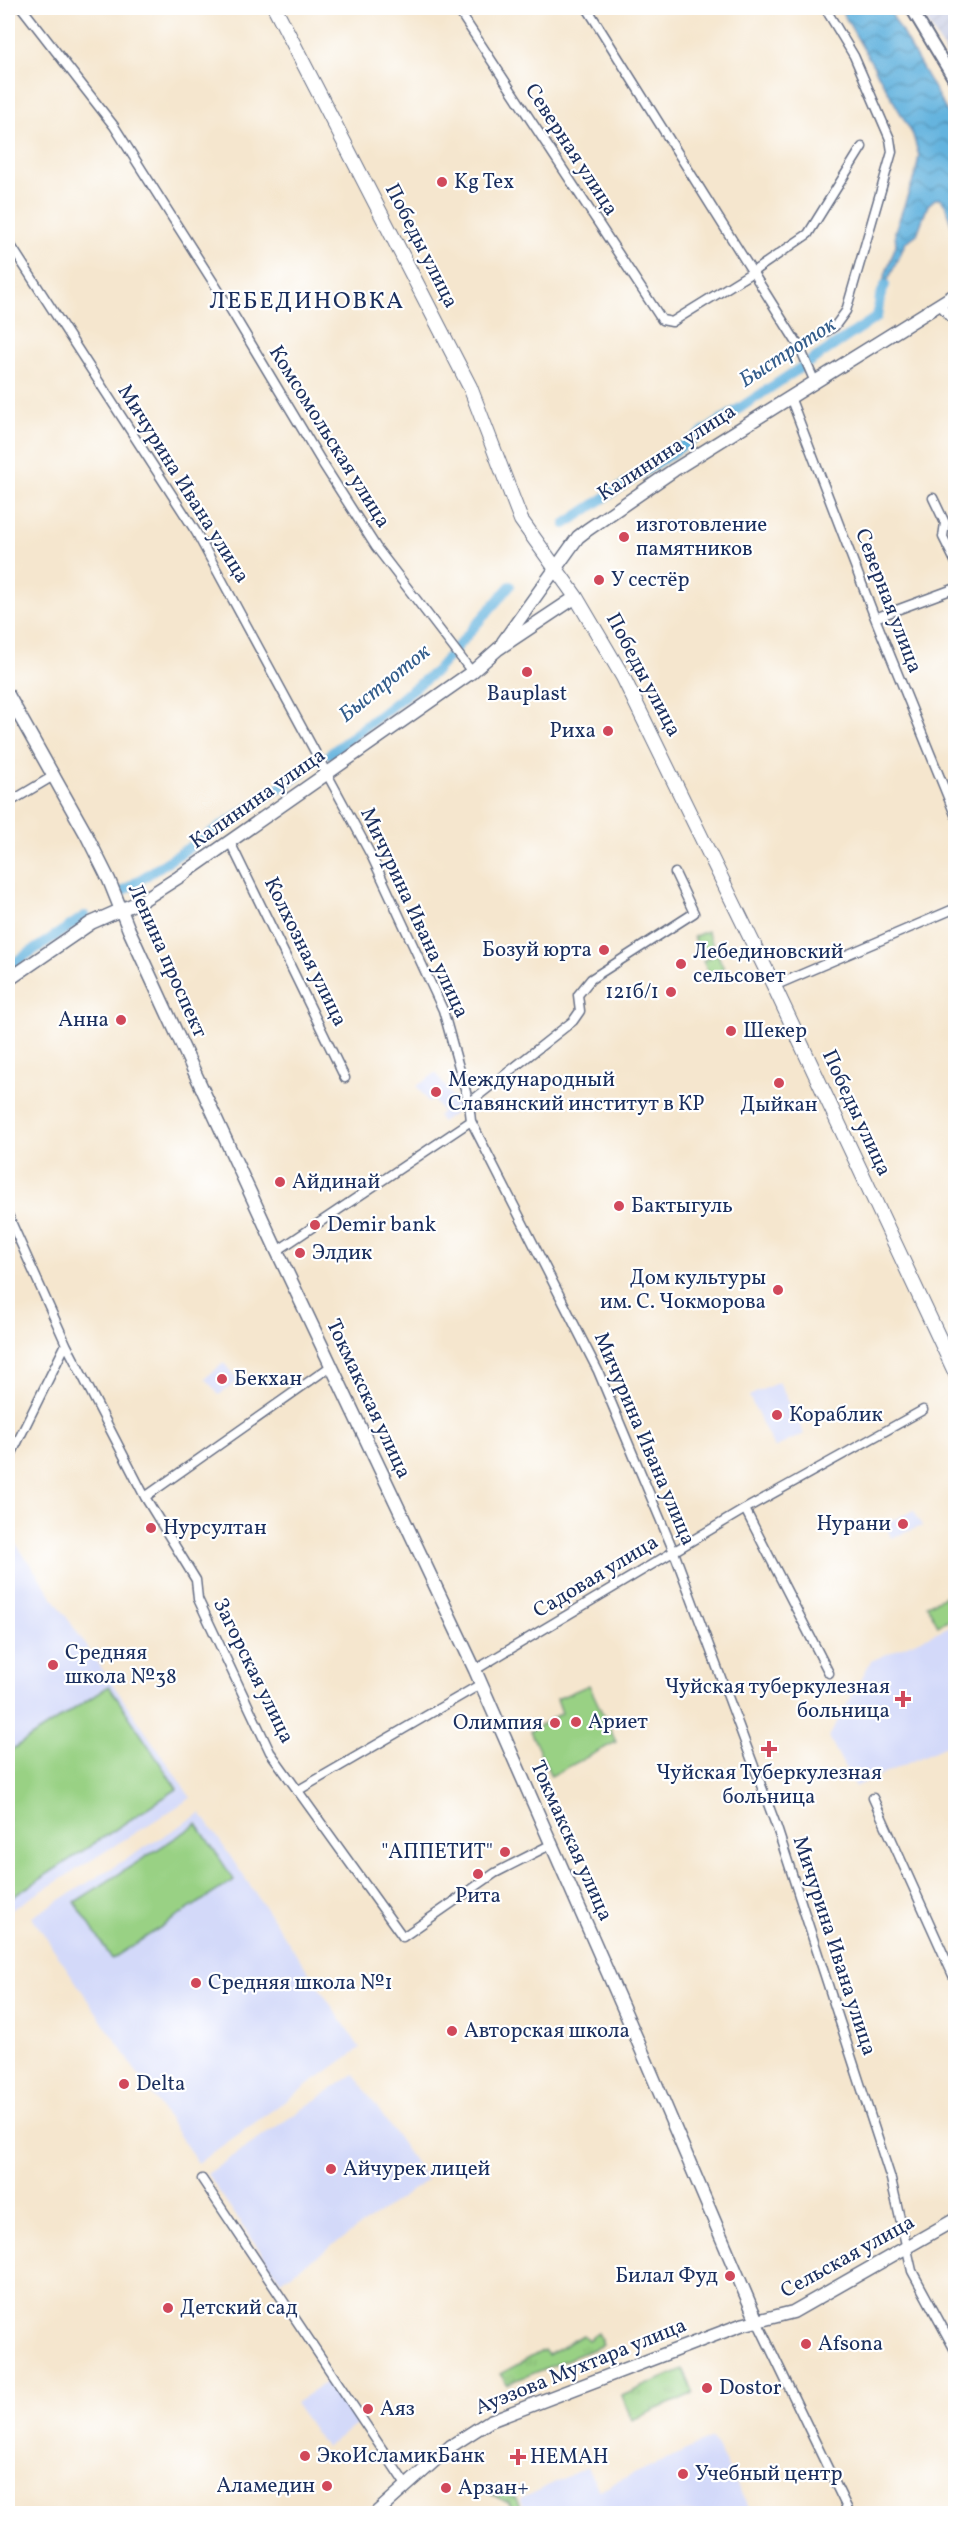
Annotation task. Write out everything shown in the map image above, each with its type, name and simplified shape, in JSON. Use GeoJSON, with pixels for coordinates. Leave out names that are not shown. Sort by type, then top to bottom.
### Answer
{"type":"FeatureCollection","features":[{"type":"Feature","properties":{"kind":"main road","name":"Победы улица"},"geometry":{"type":"LineString","coordinates":[[274,8],[470,387],[521,520],[576,597],[623,677],[774,986],[956,1374]]}},
{"type":"Feature","properties":{"kind":"main road","name":"Калинина улица"},"geometry":{"type":"LineString","coordinates":[[498,649],[578,537],[674,470],[814,380],[955,294]]}},
{"type":"Feature","properties":{"kind":"main road","name":"Калинина улица"},"geometry":{"type":"LineString","coordinates":[[8,980],[91,923],[143,900],[230,842],[472,672],[498,649],[576,597]]}},
{"type":"Feature","properties":{"kind":"main road","name":"Ленина проспект"},"geometry":{"type":"LineString","coordinates":[[8,695],[55,775],[109,880],[121,911],[277,1251]]}},
{"type":"Feature","properties":{"kind":"main road","name":"Токмакская улица"},"geometry":{"type":"LineString","coordinates":[[277,1251],[475,1670],[757,2321]]}},
{"type":"Feature","properties":{"kind":"main road","name":"Сельская улица"},"geometry":{"type":"LineString","coordinates":[[757,2321],[793,2312],[956,2219]]}},
{"type":"Feature","properties":{"kind":"main road","name":"Ауэзова Мухтара улица"},"geometry":{"type":"LineString","coordinates":[[375,2514],[451,2446],[490,2421],[757,2321]]}},
{"type":"Feature","properties":{"kind":"street","name":"Комсомольская улица"},"geometry":{"type":"LineString","coordinates":[[22,8],[114,126],[229,307],[376,548],[472,672]]}},
{"type":"Feature","properties":{"kind":"street","name":"Северная улица"},"geometry":{"type":"LineString","coordinates":[[457,8],[662,320],[672,322],[751,273]]}},
{"type":"Feature","properties":{"kind":"street"},"geometry":{"type":"LineString","coordinates":[[587,8],[801,352],[814,380]]}},
{"type":"Feature","properties":{"kind":"street"},"geometry":{"type":"LineString","coordinates":[[801,352],[834,326],[846,311],[892,152],[890,139],[854,56],[825,8]]}},
{"type":"Feature","properties":{"kind":"street"},"geometry":{"type":"LineString","coordinates":[[911,8],[956,83]]}},
{"type":"Feature","properties":{"kind":"street"},"geometry":{"type":"LineString","coordinates":[[751,273],[808,234],[862,147]]}},
{"type":"Feature","properties":{"kind":"street","name":"Мичурина Ивана улица"},"geometry":{"type":"LineString","coordinates":[[8,241],[196,532],[372,857],[443,1010],[469,1103],[471,1121],[598,1371],[674,1552],[777,1828],[891,2179],[906,2248],[916,2278],[956,2352]]}},
{"type":"Feature","properties":{"kind":"street"},"geometry":{"type":"LineString","coordinates":[[939,304],[956,323]]}},
{"type":"Feature","properties":{"kind":"street","name":"Северная улица"},"geometry":{"type":"LineString","coordinates":[[790,397],[875,618],[956,817]]}},
{"type":"Feature","properties":{"kind":"street"},"geometry":{"type":"LineString","coordinates":[[933,498],[945,523],[943,537],[956,563]]}},
{"type":"Feature","properties":{"kind":"street"},"geometry":{"type":"LineString","coordinates":[[875,618],[956,588]]}},
{"type":"Feature","properties":{"kind":"street"},"geometry":{"type":"LineString","coordinates":[[8,803],[55,775]]}},
{"type":"Feature","properties":{"kind":"street","name":"Колхозная улица"},"geometry":{"type":"LineString","coordinates":[[230,842],[345,1078]]}},
{"type":"Feature","properties":{"kind":"street"},"geometry":{"type":"LineString","coordinates":[[469,1103],[573,1021],[580,1011],[578,995],[580,990],[591,979],[694,913],[675,873]]}},
{"type":"Feature","properties":{"kind":"street"},"geometry":{"type":"LineString","coordinates":[[774,986],[956,908]]}},
{"type":"Feature","properties":{"kind":"street"},"geometry":{"type":"LineString","coordinates":[[277,1251],[471,1121]]}},
{"type":"Feature","properties":{"kind":"street","name":"Загорская улица"},"geometry":{"type":"LineString","coordinates":[[8,1215],[66,1344],[145,1497],[196,1580],[198,1599],[270,1752],[403,1937],[495,1873],[552,1844]]}},
{"type":"Feature","properties":{"kind":"street"},"geometry":{"type":"LineString","coordinates":[[8,1461],[66,1344]]}},
{"type":"Feature","properties":{"kind":"street"},"geometry":{"type":"LineString","coordinates":[[145,1497],[331,1366]]}},
{"type":"Feature","properties":{"kind":"street","name":"Садовая улица"},"geometry":{"type":"LineString","coordinates":[[475,1670],[745,1509],[923,1410]]}},
{"type":"Feature","properties":{"kind":"street"},"geometry":{"type":"LineString","coordinates":[[745,1509],[829,1672]]}},
{"type":"Feature","properties":{"kind":"street"},"geometry":{"type":"LineString","coordinates":[[297,1791],[481,1684]]}},
{"type":"Feature","properties":{"kind":"street"},"geometry":{"type":"LineString","coordinates":[[873,1798],[956,1982]]}},
{"type":"Feature","properties":{"kind":"street"},"geometry":{"type":"LineString","coordinates":[[202,2180],[406,2485]]}},
{"type":"Feature","properties":{"kind":"street"},"geometry":{"type":"LineString","coordinates":[[757,2321],[850,2514]]}},
{"type":"Feature","properties":{"kind":"shaded area"},"geometry":{"type":"Polygon","coordinates":[[[920,8],[955,8],[955,70],[920,8]]]}},
{"type":"Feature","properties":{"kind":"shaded area","name":"Международный Славянский институт в КР"},"geometry":{"type":"Polygon","coordinates":[[[436,1073],[461,1109],[442,1122],[437,1116],[442,1112],[433,1100],[428,1102],[417,1086],[436,1073]]]}},
{"type":"Feature","properties":{"kind":"shaded area","name":"Бекхан"},"geometry":{"type":"Polygon","coordinates":[[[224,1363],[238,1381],[219,1395],[205,1378],[224,1363]]]}},
{"type":"Feature","properties":{"kind":"shaded area","name":"Кораблик"},"geometry":{"type":"Polygon","coordinates":[[[779,1382],[804,1434],[774,1448],[749,1396],[779,1382]]]}},
{"type":"Feature","properties":{"kind":"shaded area","name":"Нурани"},"geometry":{"type":"Polygon","coordinates":[[[914,1511],[922,1526],[891,1538],[885,1523],[914,1511]]]}},
{"type":"Feature","properties":{"kind":"shaded area","name":"Средняя школа №38"},"geometry":{"type":"Polygon","coordinates":[[[8,1532],[191,1798],[8,1912],[8,1532]]]}},
{"type":"Feature","properties":{"kind":"shaded area","name":"Чуйская туберкулезная больница"},"geometry":{"type":"Polygon","coordinates":[[[955,1624],[955,1742],[855,1787],[829,1737],[871,1661],[955,1624]]]}},
{"type":"Feature","properties":{"kind":"shaded area","name":"Средняя школа №1"},"geometry":{"type":"Polygon","coordinates":[[[201,1813],[360,2048],[198,2163],[32,1917],[201,1813]]]}},
{"type":"Feature","properties":{"kind":"shaded area","name":"Айчурек лицей"},"geometry":{"type":"Polygon","coordinates":[[[354,2074],[427,2180],[281,2281],[207,2174],[354,2074]]]}},
{"type":"Feature","properties":{"kind":"shaded area"},"geometry":{"type":"Polygon","coordinates":[[[329,2380],[358,2424],[325,2447],[295,2403],[329,2380]]]}},
{"type":"Feature","properties":{"kind":"shaded area","name":"Учебный центр"},"geometry":{"type":"Polygon","coordinates":[[[712,2438],[752,2513],[527,2513],[520,2499],[587,2467],[599,2490],[712,2438]]]}},
{"type":"Feature","properties":{"kind":"green space"},"geometry":{"type":"Polygon","coordinates":[[[707,931],[714,947],[699,952],[693,937],[707,931]]]}},
{"type":"Feature","properties":{"kind":"green space"},"geometry":{"type":"Polygon","coordinates":[[[717,953],[724,969],[710,976],[703,961],[717,953]]]}},
{"type":"Feature","properties":{"kind":"green space"},"geometry":{"type":"Polygon","coordinates":[[[955,1591],[955,1616],[938,1625],[927,1605],[955,1591]]]}},
{"type":"Feature","properties":{"kind":"green space","name":"Ариет"},"geometry":{"type":"Polygon","coordinates":[[[589,1685],[616,1742],[551,1776],[530,1731],[562,1713],[557,1699],[589,1685]]]}},
{"type":"Feature","properties":{"kind":"green space"},"geometry":{"type":"Polygon","coordinates":[[[109,1686],[177,1789],[8,1900],[8,1752],[109,1686]]]}},
{"type":"Feature","properties":{"kind":"green space"},"geometry":{"type":"Polygon","coordinates":[[[197,1824],[234,1880],[112,1959],[75,1902],[197,1824]]]}},
{"type":"Feature","properties":{"kind":"green space"},"geometry":{"type":"Polygon","coordinates":[[[598,2333],[603,2345],[507,2384],[500,2374],[544,2350],[548,2355],[583,2335],[588,2340],[598,2333]]]}},
{"type":"Feature","properties":{"kind":"green space"},"geometry":{"type":"Polygon","coordinates":[[[683,2369],[694,2393],[632,2420],[622,2396],[683,2369]]]}},
{"type":"Feature","properties":{"kind":"green space"},"geometry":{"type":"Polygon","coordinates":[[[494,2487],[516,2499],[523,2513],[515,2513],[509,2503],[486,2492],[494,2487]]]}},
{"type":"Feature","properties":{"kind":"water"},"geometry":{"type":"Polygon","coordinates":[[[840,8],[888,8],[950,117],[956,135],[955,237],[946,206],[940,198],[935,199],[928,205],[917,234],[906,242],[880,297],[883,281],[896,245],[895,231],[916,172],[919,156],[913,135],[840,8]]]}},
{"type":"Feature","properties":{"kind":"waterway","name":"Быстроток"},"geometry":{"type":"LineString","coordinates":[[565,524],[877,317],[880,297],[885,285]]}},
{"type":"Feature","properties":{"kind":"waterway","name":"Быстроток"},"geometry":{"type":"LineString","coordinates":[[330,754],[436,671],[510,586]]}},
{"type":"Feature","properties":{"kind":"waterway","name":"Быстроток"},"geometry":{"type":"LineString","coordinates":[[123,891],[302,773]]}},
{"type":"Feature","properties":{"kind":"waterway","name":"Быстроток"},"geometry":{"type":"LineString","coordinates":[[8,967],[85,916]]}},
{"type":"Feature","properties":{"kind":"place","name":"Kg Tex"},"geometry":{"type":"Point","coordinates":[442,182]}},
{"type":"Feature","properties":{"kind":"place","name":"изготовление памятников"},"geometry":{"type":"Point","coordinates":[624,537]}},
{"type":"Feature","properties":{"kind":"place","name":"У сестёр"},"geometry":{"type":"Point","coordinates":[599,580]}},
{"type":"Feature","properties":{"kind":"place","name":"Bauplast"},"geometry":{"type":"Point","coordinates":[527,672]}},
{"type":"Feature","properties":{"kind":"place","name":"Риха"},"geometry":{"type":"Point","coordinates":[608,731]}},
{"type":"Feature","properties":{"kind":"place","name":"Бозуй юрта"},"geometry":{"type":"Point","coordinates":[604,950]}},
{"type":"Feature","properties":{"kind":"place","name":"Лебединовский сельсовет"},"geometry":{"type":"Point","coordinates":[681,964]}},
{"type":"Feature","properties":{"kind":"place","name":"121б/1"},"geometry":{"type":"Point","coordinates":[671,992]}},
{"type":"Feature","properties":{"kind":"place","name":"Анна"},"geometry":{"type":"Point","coordinates":[121,1020]}},
{"type":"Feature","properties":{"kind":"place","name":"Шекер"},"geometry":{"type":"Point","coordinates":[731,1031]}},
{"type":"Feature","properties":{"kind":"place","name":"Дыйкан"},"geometry":{"type":"Point","coordinates":[779,1083]}},
{"type":"Feature","properties":{"kind":"place","name":"Международный Славянский институт в КР"},"geometry":{"type":"Point","coordinates":[436,1092]}},
{"type":"Feature","properties":{"kind":"place","name":"Айдинай"},"geometry":{"type":"Point","coordinates":[280,1182]}},
{"type":"Feature","properties":{"kind":"place","name":"Бактыгуль"},"geometry":{"type":"Point","coordinates":[619,1206]}},
{"type":"Feature","properties":{"kind":"place","name":"Demir bank"},"geometry":{"type":"Point","coordinates":[315,1225]}},
{"type":"Feature","properties":{"kind":"place","name":"Элдик"},"geometry":{"type":"Point","coordinates":[300,1253]}},
{"type":"Feature","properties":{"kind":"place","name":"Дом культуры им. С. Чокморова"},"geometry":{"type":"Point","coordinates":[778,1290]}},
{"type":"Feature","properties":{"kind":"place","name":"Бекхан"},"geometry":{"type":"Point","coordinates":[222,1379]}},
{"type":"Feature","properties":{"kind":"place","name":"Кораблик"},"geometry":{"type":"Point","coordinates":[777,1415]}},
{"type":"Feature","properties":{"kind":"place","name":"Нурани"},"geometry":{"type":"Point","coordinates":[903,1524]}},
{"type":"Feature","properties":{"kind":"place","name":"Нурсултан"},"geometry":{"type":"Point","coordinates":[151,1528]}},
{"type":"Feature","properties":{"kind":"place","name":"Средняя школа №38"},"geometry":{"type":"Point","coordinates":[53,1665]}},
{"type":"Feature","properties":{"kind":"place","name":"Чуйская туберкулезная больница"},"geometry":{"type":"Point","coordinates":[903,1699]}},
{"type":"Feature","properties":{"kind":"place","name":"Ариет"},"geometry":{"type":"Point","coordinates":[576,1722]}},
{"type":"Feature","properties":{"kind":"place","name":"Олимпия"},"geometry":{"type":"Point","coordinates":[555,1723]}},
{"type":"Feature","properties":{"kind":"place","name":"Чуйская Туберкулезная больница"},"geometry":{"type":"Point","coordinates":[769,1749]}},
{"type":"Feature","properties":{"kind":"place","name":"\"АППЕТИТ\""},"geometry":{"type":"Point","coordinates":[505,1852]}},
{"type":"Feature","properties":{"kind":"place","name":"Рита"},"geometry":{"type":"Point","coordinates":[478,1874]}},
{"type":"Feature","properties":{"kind":"place","name":"Средняя школа №1"},"geometry":{"type":"Point","coordinates":[196,1983]}},
{"type":"Feature","properties":{"kind":"place","name":"Авторская школа"},"geometry":{"type":"Point","coordinates":[452,2031]}},
{"type":"Feature","properties":{"kind":"place","name":"Delta"},"geometry":{"type":"Point","coordinates":[124,2084]}},
{"type":"Feature","properties":{"kind":"place","name":"Айчурек лицей"},"geometry":{"type":"Point","coordinates":[331,2169]}},
{"type":"Feature","properties":{"kind":"place","name":"Билал Фуд"},"geometry":{"type":"Point","coordinates":[730,2276]}},
{"type":"Feature","properties":{"kind":"place","name":"Детский сад"},"geometry":{"type":"Point","coordinates":[168,2308]}},
{"type":"Feature","properties":{"kind":"place","name":"Afsona"},"geometry":{"type":"Point","coordinates":[806,2344]}},
{"type":"Feature","properties":{"kind":"place","name":"Dostor"},"geometry":{"type":"Point","coordinates":[707,2388]}},
{"type":"Feature","properties":{"kind":"place","name":"Аяз"},"geometry":{"type":"Point","coordinates":[368,2409]}},
{"type":"Feature","properties":{"kind":"place","name":"ЭкоИсламикБанк"},"geometry":{"type":"Point","coordinates":[305,2456]}},
{"type":"Feature","properties":{"kind":"place","name":"НЕМАН"},"geometry":{"type":"Point","coordinates":[518,2457]}},
{"type":"Feature","properties":{"kind":"place","name":"Учебный центр"},"geometry":{"type":"Point","coordinates":[683,2474]}},
{"type":"Feature","properties":{"kind":"place","name":"Аламедин"},"geometry":{"type":"Point","coordinates":[327,2486]}},
{"type":"Feature","properties":{"kind":"place","name":"Арзан+"},"geometry":{"type":"Point","coordinates":[446,2488]}},
{"type":"Feature","properties":{"kind":"district","name":"ЛЕБЕДИНОВКА"},"geometry":{"type":"Point","coordinates":[307,302]}}]}
